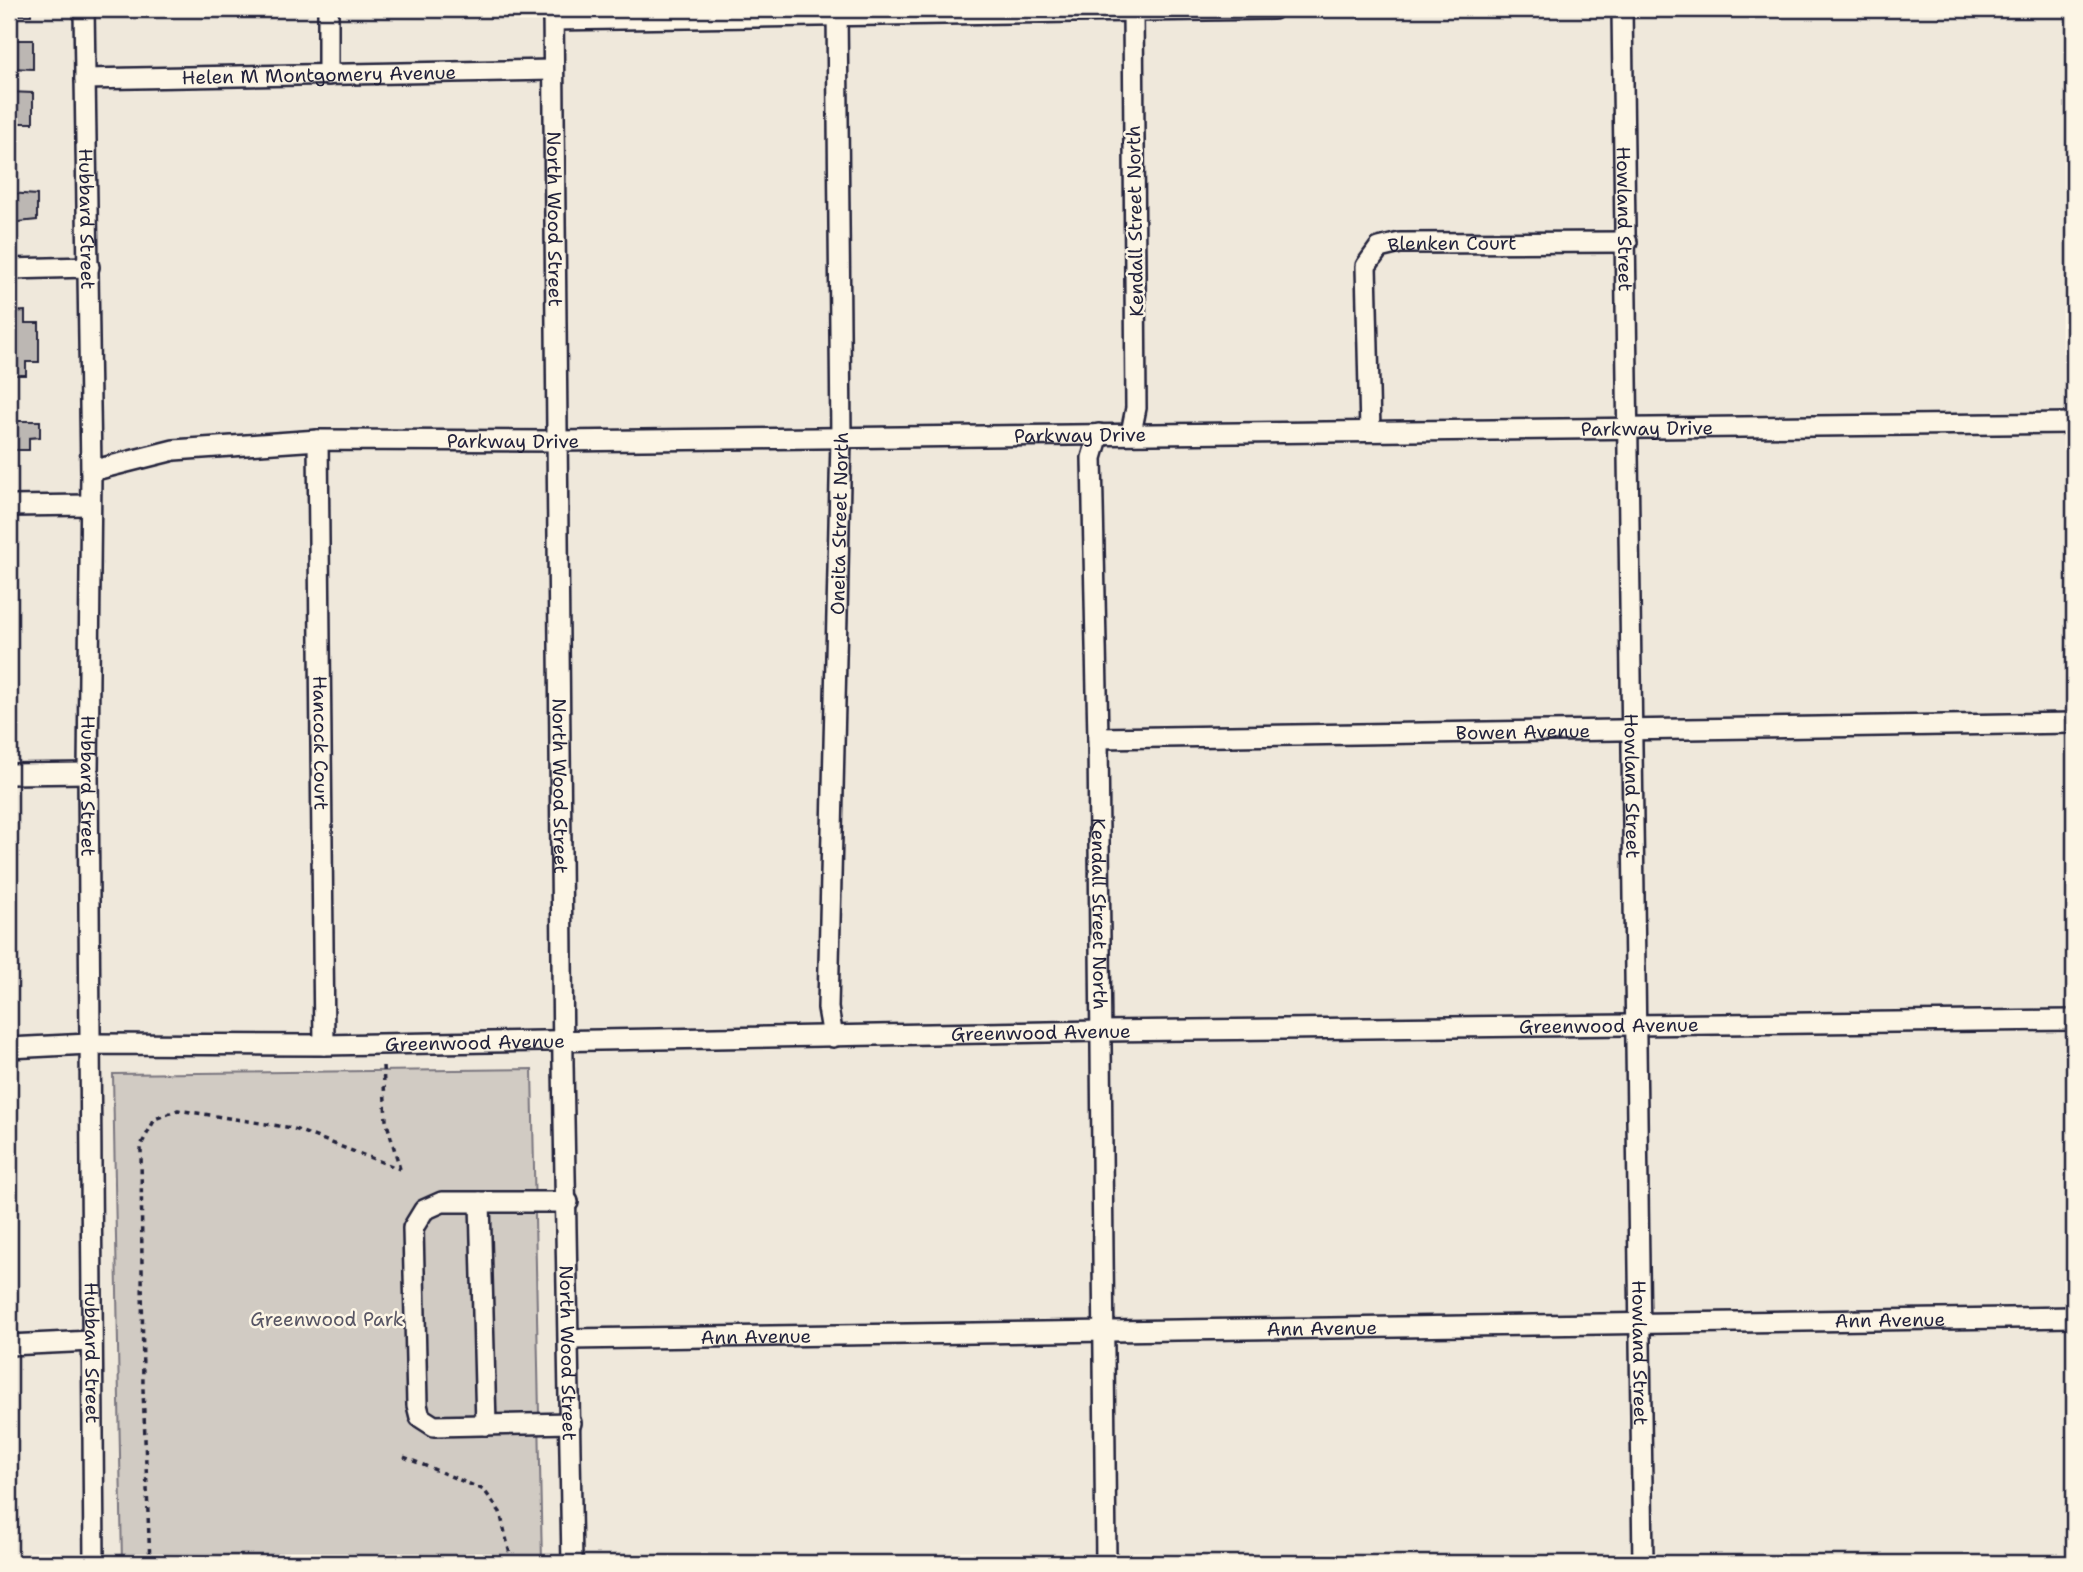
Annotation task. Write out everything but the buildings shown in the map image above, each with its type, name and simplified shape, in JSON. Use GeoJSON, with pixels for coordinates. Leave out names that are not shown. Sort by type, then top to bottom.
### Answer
{"type":"FeatureCollection","features":[{"type":"Feature","properties":{"kind":"street","name":"Hubbard Street"},"geometry":{"type":"LineString","coordinates":[[84,9],[91,471],[88,773],[94,1563]]}},
{"type":"Feature","properties":{"kind":"street"},"geometry":{"type":"LineString","coordinates":[[328,9],[328,75]]}},
{"type":"Feature","properties":{"kind":"street"},"geometry":{"type":"LineString","coordinates":[[553,15],[1273,9]]}},
{"type":"Feature","properties":{"kind":"street","name":"Howland Street"},"geometry":{"type":"LineString","coordinates":[[1622,9],[1629,427],[1629,729],[1643,1563]]}},
{"type":"Feature","properties":{"kind":"street","name":"Kendall Street North"},"geometry":{"type":"LineString","coordinates":[[1131,433],[1136,408],[1133,10]]}},
{"type":"Feature","properties":{"kind":"street","name":"Oneita Street North"},"geometry":{"type":"LineString","coordinates":[[833,1037],[828,1008],[841,438],[837,12]]}},
{"type":"Feature","properties":{"kind":"street","name":"North Wood Street"},"geometry":{"type":"LineString","coordinates":[[553,15],[572,1563]]}},
{"type":"Feature","properties":{"kind":"street","name":"Helen M Montgomery Avenue"},"geometry":{"type":"LineString","coordinates":[[85,79],[553,70]]}},
{"type":"Feature","properties":{"kind":"street","name":"Blenken Court"},"geometry":{"type":"LineString","coordinates":[[1370,431],[1366,266],[1379,248],[1400,243],[1627,242]]}},
{"type":"Feature","properties":{"kind":"street"},"geometry":{"type":"LineString","coordinates":[[9,269],[89,267]]}},
{"type":"Feature","properties":{"kind":"street","name":"Parkway Drive"},"geometry":{"type":"LineString","coordinates":[[91,471],[174,450],[318,440],[557,441],[2074,423]]}},
{"type":"Feature","properties":{"kind":"street","name":"Kendall Street North"},"geometry":{"type":"LineString","coordinates":[[1099,433],[1092,458],[1098,738],[1106,1563]]}},
{"type":"Feature","properties":{"kind":"street","name":"Hancock Court"},"geometry":{"type":"LineString","coordinates":[[318,440],[324,1045]]}},
{"type":"Feature","properties":{"kind":"street"},"geometry":{"type":"LineString","coordinates":[[9,506],[90,505]]}},
{"type":"Feature","properties":{"kind":"street","name":"Bowen Avenue"},"geometry":{"type":"LineString","coordinates":[[1098,738],[2074,723]]}},
{"type":"Feature","properties":{"kind":"street"},"geometry":{"type":"LineString","coordinates":[[9,774],[88,773]]}},
{"type":"Feature","properties":{"kind":"street","name":"Greenwood Avenue"},"geometry":{"type":"LineString","coordinates":[[9,1048],[89,1044],[324,1045],[1100,1031],[2074,1020]]}},
{"type":"Feature","properties":{"kind":"street"},"geometry":{"type":"LineString","coordinates":[[568,1202],[442,1202],[424,1210],[413,1228],[417,1405],[420,1417],[434,1426],[571,1423]]}},
{"type":"Feature","properties":{"kind":"street"},"geometry":{"type":"LineString","coordinates":[[480,1202],[486,1425]]}},
{"type":"Feature","properties":{"kind":"street","name":"Ann Avenue"},"geometry":{"type":"LineString","coordinates":[[570,1339],[2074,1317]]}},
{"type":"Feature","properties":{"kind":"street"},"geometry":{"type":"LineString","coordinates":[[9,1345],[92,1341]]}},
{"type":"Feature","properties":{"kind":"path"},"geometry":{"type":"LineString","coordinates":[[150,1563],[143,1389],[141,1145],[155,1119],[178,1110],[292,1128],[400,1169],[386,1120],[383,1066]]}},
{"type":"Feature","properties":{"kind":"path"},"geometry":{"type":"LineString","coordinates":[[404,1457],[484,1490],[500,1512],[512,1563]]}},
{"type":"Feature","properties":{"kind":"green space","name":"Greenwood Park"},"geometry":{"type":"Polygon","coordinates":[[[532,1069],[542,1563],[122,1563],[113,1074],[532,1069]]]}}]}
